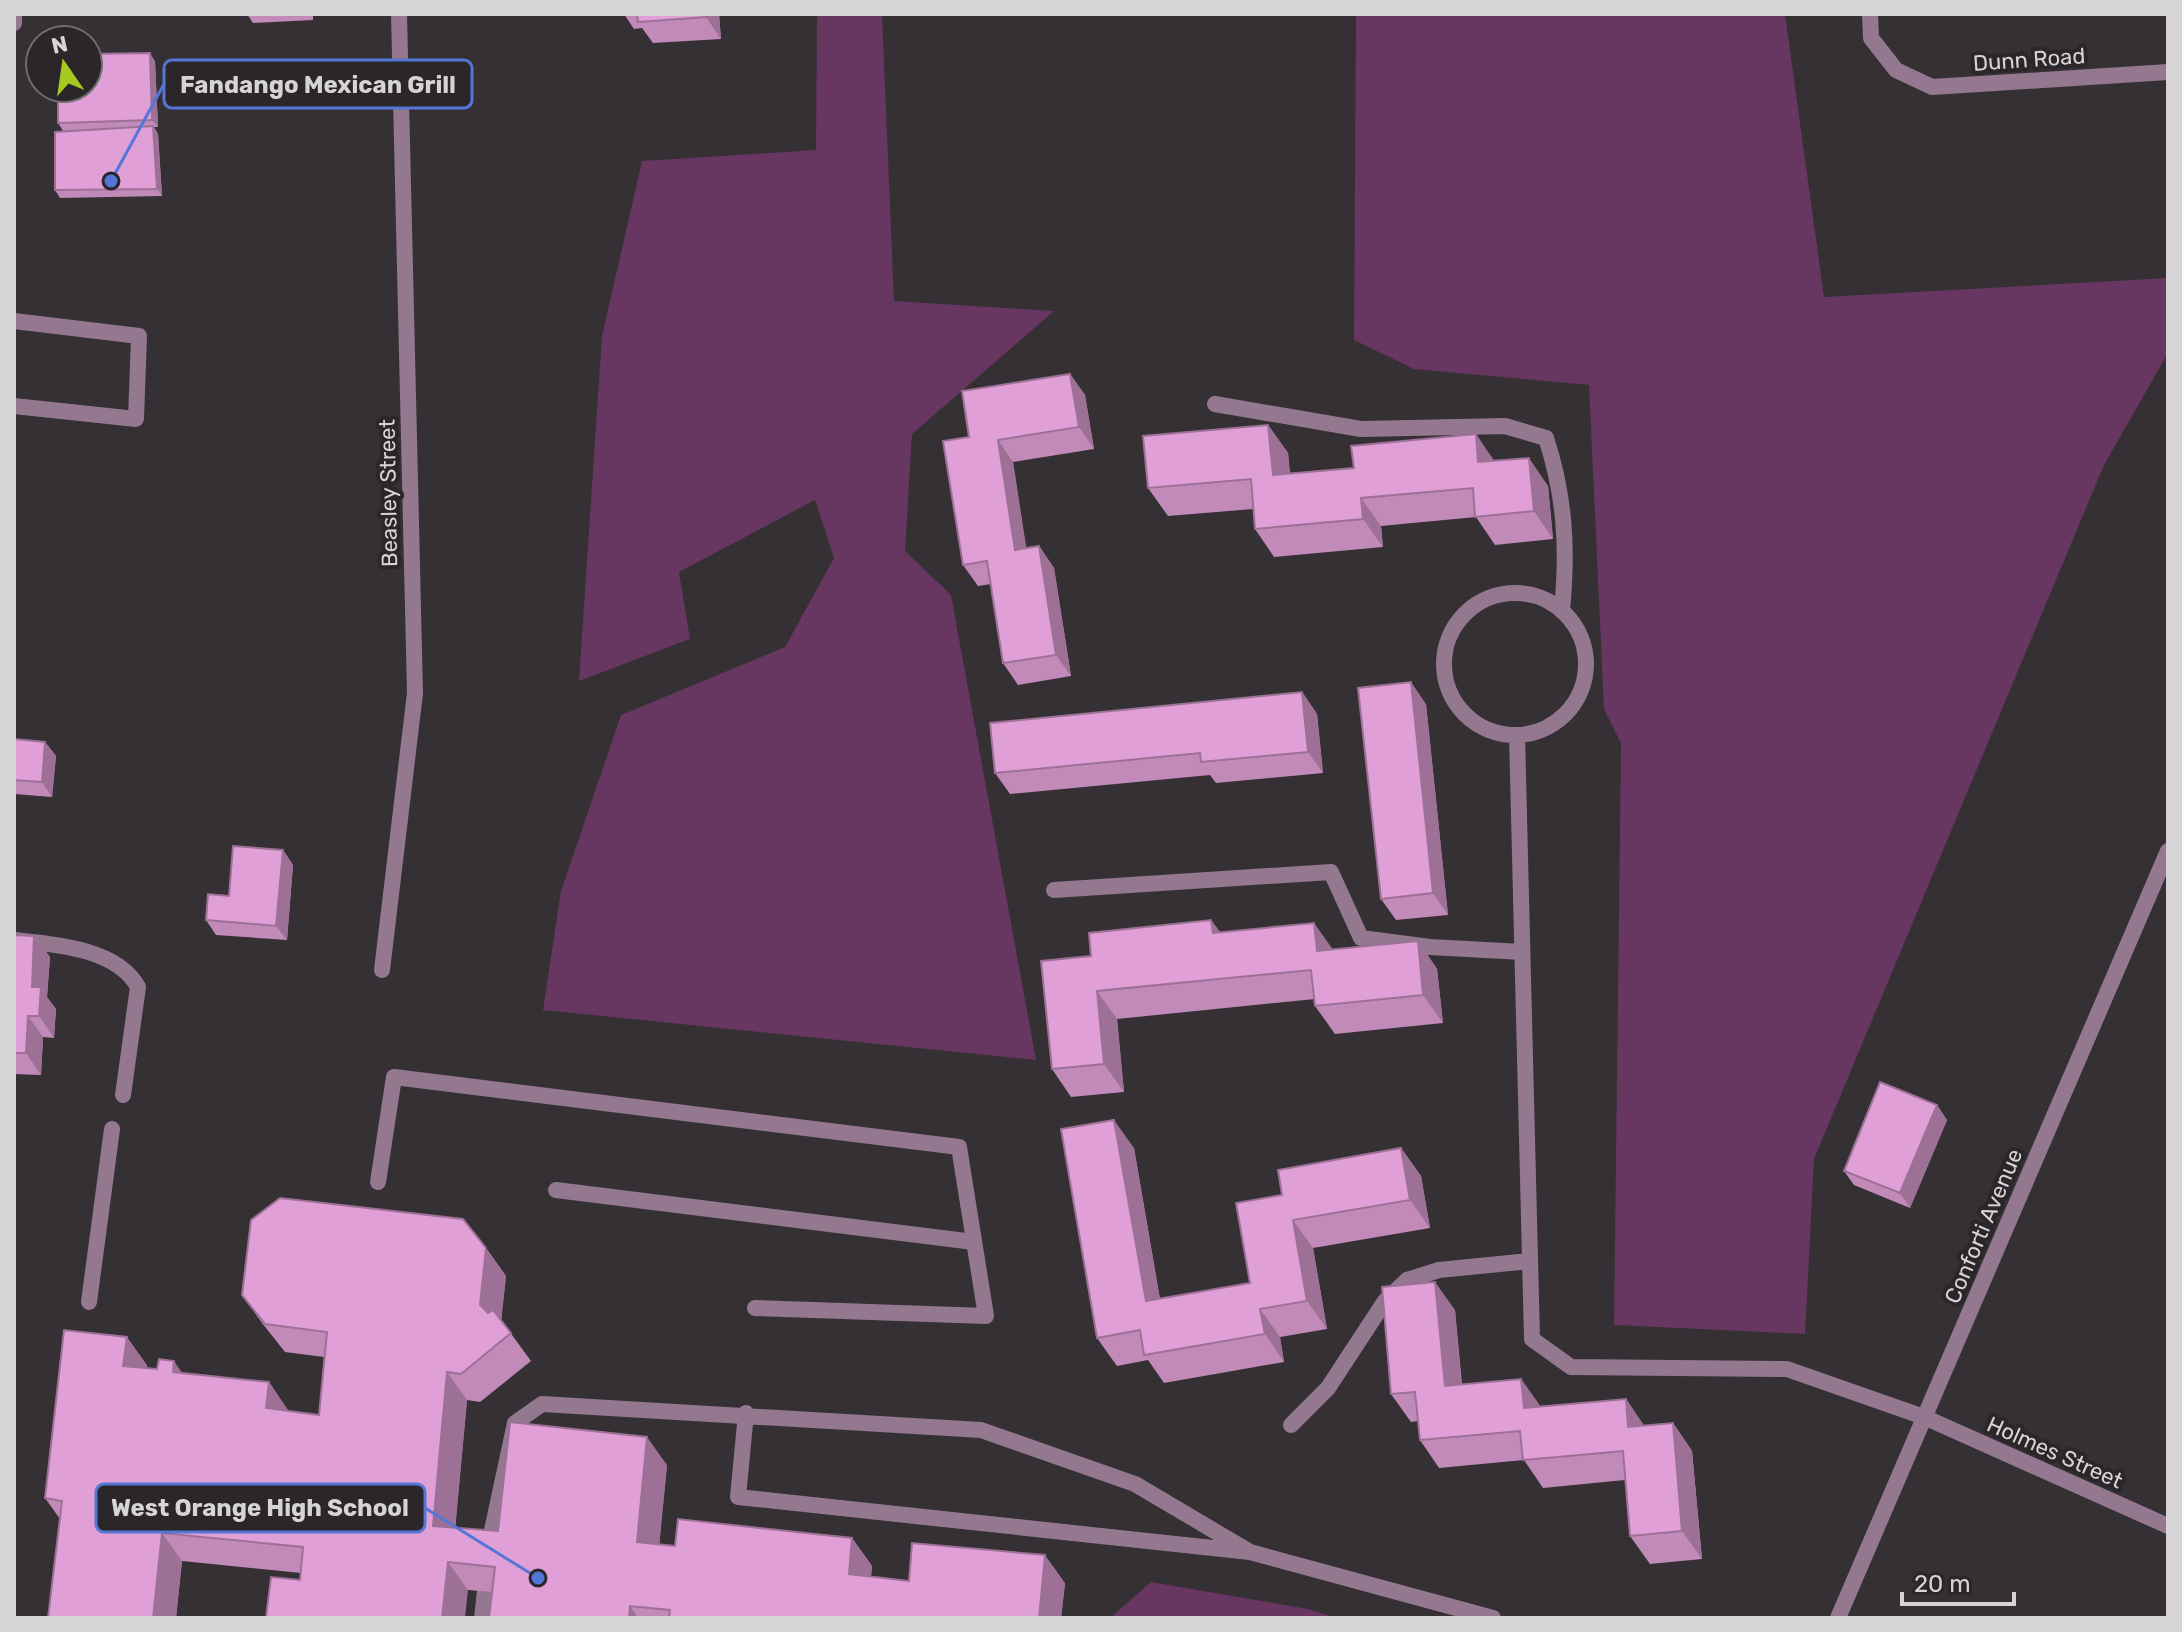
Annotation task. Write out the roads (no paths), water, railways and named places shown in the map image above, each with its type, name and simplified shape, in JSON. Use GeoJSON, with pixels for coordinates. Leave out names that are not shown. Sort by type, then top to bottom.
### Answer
{"type":"FeatureCollection","features":[{"type":"Feature","properties":{"kind":"street"},"geometry":{"type":"LineString","coordinates":[[14,14],[14,23]]}},
{"type":"Feature","properties":{"kind":"street","name":"Beasley Street"},"geometry":{"type":"LineString","coordinates":[[382,970],[415,693],[399,14]]}},
{"type":"Feature","properties":{"kind":"street","name":"Dunn Road"},"geometry":{"type":"LineString","coordinates":[[1870,14],[1871,38],[1896,70],[1932,87],[2168,72]]}},
{"type":"Feature","properties":{"kind":"street"},"geometry":{"type":"LineString","coordinates":[[14,321],[139,336],[136,419],[14,406]]}},
{"type":"Feature","properties":{"kind":"street"},"geometry":{"type":"LineString","coordinates":[[1215,404],[1361,429],[1505,426],[1546,438],[1561,483],[1566,541],[1562,610]]}},
{"type":"Feature","properties":{"kind":"street"},"geometry":{"type":"LineString","coordinates":[[1521,593],[1543,598],[1562,610],[1576,627],[1584,648],[1585,678],[1577,699],[1563,716],[1545,728],[1517,735],[1501,734],[1480,726],[1462,712],[1447,687],[1443,665],[1446,643],[1456,622],[1472,607],[1499,594],[1521,593]]}},
{"type":"Feature","properties":{"kind":"street"},"geometry":{"type":"LineString","coordinates":[[1291,1425],[1328,1388],[1385,1301],[1407,1280],[1439,1270],[1530,1261],[1517,735]]}},
{"type":"Feature","properties":{"kind":"street","name":"Conforti Avenue"},"geometry":{"type":"LineString","coordinates":[[1838,1618],[2168,851]]}},
{"type":"Feature","properties":{"kind":"street"},"geometry":{"type":"LineString","coordinates":[[1054,890],[1331,872],[1361,938],[1430,947],[1522,952]]}},
{"type":"Feature","properties":{"kind":"street"},"geometry":{"type":"LineString","coordinates":[[14,940],[57,944],[123,968],[132,976],[138,987],[123,1095]]}},
{"type":"Feature","properties":{"kind":"street"},"geometry":{"type":"LineString","coordinates":[[378,1182],[394,1077],[959,1147],[986,1316],[755,1308]]}},
{"type":"Feature","properties":{"kind":"street"},"geometry":{"type":"LineString","coordinates":[[89,1302],[112,1129]]}},
{"type":"Feature","properties":{"kind":"street"},"geometry":{"type":"LineString","coordinates":[[556,1190],[974,1242]]}},
{"type":"Feature","properties":{"kind":"street","name":"Holmes Street"},"geometry":{"type":"LineString","coordinates":[[1530,1261],[1532,1339],[1571,1367],[1787,1369],[1924,1417],[2168,1526]]}},
{"type":"Feature","properties":{"kind":"street"},"geometry":{"type":"LineString","coordinates":[[488,1557],[515,1423],[542,1404],[746,1413],[981,1430],[1135,1484],[1250,1552]]}},
{"type":"Feature","properties":{"kind":"street"},"geometry":{"type":"LineString","coordinates":[[746,1413],[738,1497],[1250,1552],[1493,1618]]}},
{"type":"Feature","properties":{"kind":"street"},"geometry":{"type":"LineString","coordinates":[[482,1618],[485,1591]]}},
{"type":"Feature","properties":{"kind":"place","name":"Fandango Mexican Grill"},"geometry":{"type":"Point","coordinates":[111,181]}},
{"type":"Feature","properties":{"kind":"place","name":"West Orange High School"},"geometry":{"type":"Point","coordinates":[538,1578]}}]}
